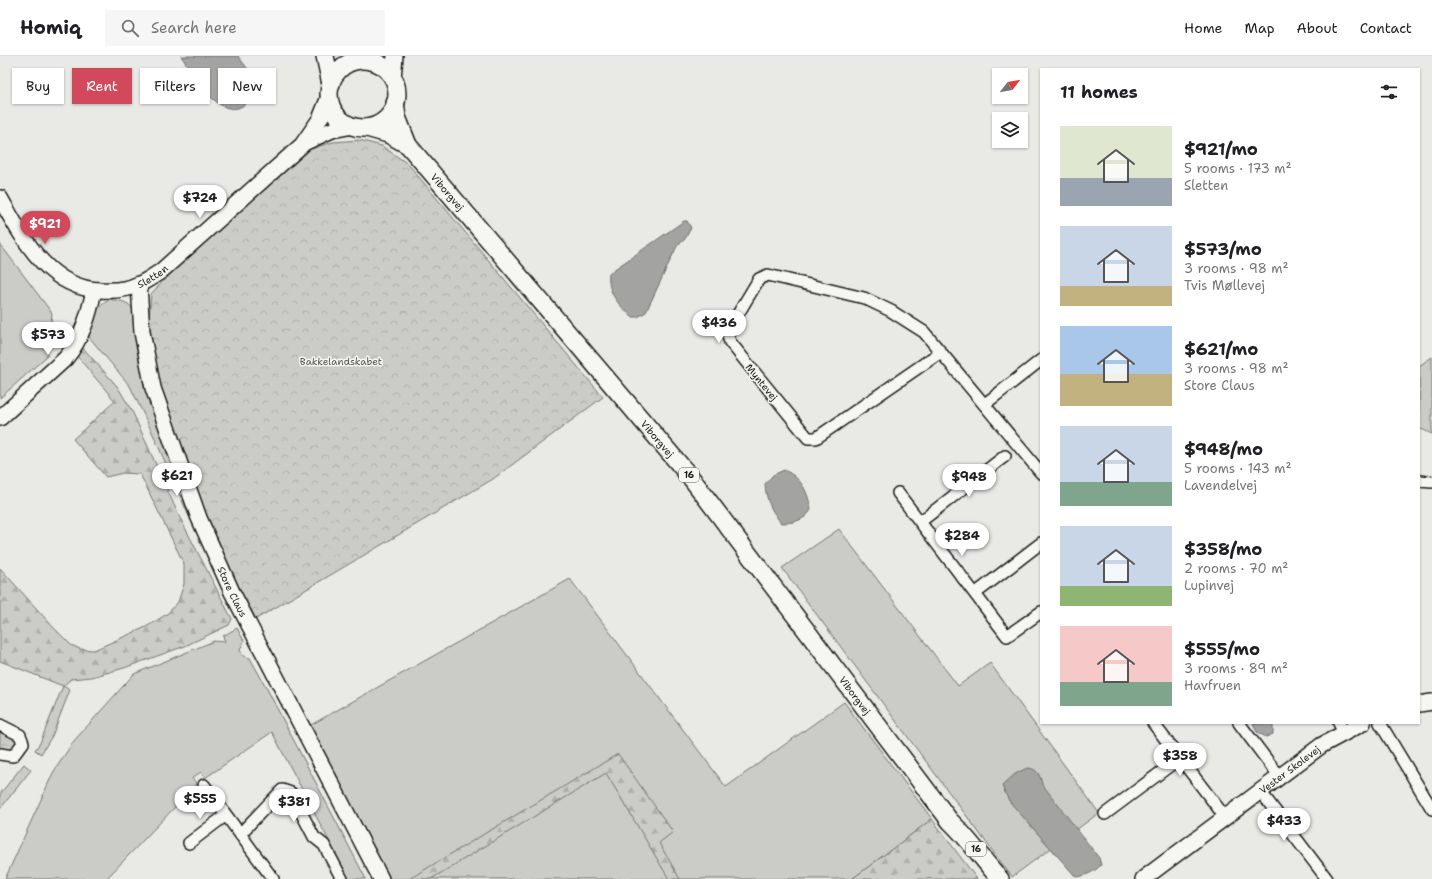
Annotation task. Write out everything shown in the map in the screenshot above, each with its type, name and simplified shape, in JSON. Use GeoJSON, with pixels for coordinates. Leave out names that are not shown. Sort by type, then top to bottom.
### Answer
{"type":"FeatureCollection","features":[{"type":"Feature","properties":{"kind":"main road","name":"16"},"geometry":{"type":"LineString","coordinates":[[325,56],[329,67],[330,103],[336,115],[341,120],[360,127]]}},
{"type":"Feature","properties":{"kind":"main road"},"geometry":{"type":"LineString","coordinates":[[330,90],[342,68],[361,58],[385,68],[393,78]]}},
{"type":"Feature","properties":{"kind":"main road","name":"16"},"geometry":{"type":"LineString","coordinates":[[393,78],[396,90],[395,103]]}},
{"type":"Feature","properties":{"kind":"main road"},"geometry":{"type":"LineString","coordinates":[[360,127],[380,123],[385,119],[395,103]]}},
{"type":"Feature","properties":{"kind":"main road","name":"Viborgvej"},"geometry":{"type":"LineString","coordinates":[[395,103],[397,117],[408,145],[692,479],[950,821],[967,837],[988,867],[1000,879]]}},
{"type":"Feature","properties":{"kind":"main road","name":"Viborgvej"},"geometry":{"type":"LineString","coordinates":[[360,127],[388,134],[408,145]]}},
{"type":"Feature","properties":{"kind":"main road","name":"Viborgvej"},"geometry":{"type":"LineString","coordinates":[[950,821],[960,842],[985,877]]}},
{"type":"Feature","properties":{"kind":"street"},"geometry":{"type":"LineString","coordinates":[[393,78],[395,56]]}},
{"type":"Feature","properties":{"kind":"street","name":"Sletten"},"geometry":{"type":"LineString","coordinates":[[0,198],[23,237],[45,266],[65,281],[94,290],[116,291],[139,285],[160,272],[302,145],[320,119],[330,90]]}},
{"type":"Feature","properties":{"kind":"street","name":"Sletten"},"geometry":{"type":"LineString","coordinates":[[302,145],[332,130],[360,127]]}},
{"type":"Feature","properties":{"kind":"street","name":"Myntevej"},"geometry":{"type":"LineString","coordinates":[[941,352],[816,438],[808,438],[730,342],[728,336],[729,329],[758,279],[768,275],[864,298],[891,311],[924,332],[941,352],[985,404],[1040,472]]}},
{"type":"Feature","properties":{"kind":"street","name":"Store Claus"},"geometry":{"type":"LineString","coordinates":[[139,285],[142,332],[153,388],[199,518],[232,592],[381,879]]}},
{"type":"Feature","properties":{"kind":"street"},"geometry":{"type":"LineString","coordinates":[[0,418],[66,358],[74,348],[80,337],[94,290]]}},
{"type":"Feature","properties":{"kind":"street"},"geometry":{"type":"LineString","coordinates":[[985,404],[1040,361]]}},
{"type":"Feature","properties":{"kind":"street"},"geometry":{"type":"LineString","coordinates":[[920,522],[1005,456]]}},
{"type":"Feature","properties":{"kind":"street"},"geometry":{"type":"LineString","coordinates":[[1420,481],[1432,482]]}},
{"type":"Feature","properties":{"kind":"street"},"geometry":{"type":"LineString","coordinates":[[898,493],[1008,636],[1040,613]]}},
{"type":"Feature","properties":{"kind":"street"},"geometry":{"type":"LineString","coordinates":[[976,593],[1040,544]]}},
{"type":"Feature","properties":{"kind":"street"},"geometry":{"type":"LineString","coordinates":[[1420,704],[1432,702]]}},
{"type":"Feature","properties":{"kind":"street"},"geometry":{"type":"LineString","coordinates":[[1154,724],[1225,818]]}},
{"type":"Feature","properties":{"kind":"street"},"geometry":{"type":"LineString","coordinates":[[1240,724],[1279,776]]}},
{"type":"Feature","properties":{"kind":"street","name":"Vester Skolevej"},"geometry":{"type":"LineString","coordinates":[[1143,879],[1322,745],[1342,728],[1359,724]]}},
{"type":"Feature","properties":{"kind":"street"},"geometry":{"type":"LineString","coordinates":[[1381,724],[1432,809]]}},
{"type":"Feature","properties":{"kind":"street"},"geometry":{"type":"LineString","coordinates":[[0,725],[20,735],[23,743],[13,756],[0,754]]}},
{"type":"Feature","properties":{"kind":"street"},"geometry":{"type":"LineString","coordinates":[[1105,814],[1180,758]]}},
{"type":"Feature","properties":{"kind":"street"},"geometry":{"type":"LineString","coordinates":[[204,785],[270,878]]}},
{"type":"Feature","properties":{"kind":"street"},"geometry":{"type":"LineString","coordinates":[[240,834],[282,790],[291,793],[314,837],[324,845],[342,879]]}},
{"type":"Feature","properties":{"kind":"street"},"geometry":{"type":"LineString","coordinates":[[1260,791],[1327,879]]}},
{"type":"Feature","properties":{"kind":"street"},"geometry":{"type":"LineString","coordinates":[[189,843],[226,815]]}},
{"type":"Feature","properties":{"kind":"green space","name":"Bakkelandskabet"},"geometry":{"type":"Polygon","coordinates":[[[359,140],[382,146],[408,164],[603,397],[493,479],[256,619],[214,541],[158,383],[149,320],[151,294],[170,274],[310,149],[333,142],[359,140]]]}},
{"type":"Feature","properties":{"kind":"green space"},"geometry":{"type":"Polygon","coordinates":[[[0,244],[52,313],[47,356],[0,398],[0,244]]]}},
{"type":"Feature","properties":{"kind":"green space"},"geometry":{"type":"Polygon","coordinates":[[[110,299],[128,304],[132,308],[135,315],[138,330],[141,368],[166,445],[194,520],[191,521],[130,386],[89,337],[94,315],[104,303],[110,299]]]}},
{"type":"Feature","properties":{"kind":"green space"},"geometry":{"type":"Polygon","coordinates":[[[83,348],[117,386],[132,411],[179,516],[232,619],[229,625],[185,646],[124,668],[92,677],[71,679],[63,686],[0,661],[0,568],[54,628],[71,645],[80,649],[94,650],[146,627],[167,614],[178,602],[184,584],[184,564],[140,474],[123,473],[106,477],[73,439],[115,401],[76,355],[83,348]]]}},
{"type":"Feature","properties":{"kind":"green space"},"geometry":{"type":"Polygon","coordinates":[[[1432,357],[1432,434],[1420,428],[1420,365],[1432,357]]]}},
{"type":"Feature","properties":{"kind":"green space"},"geometry":{"type":"Polygon","coordinates":[[[839,529],[958,686],[990,663],[1099,813],[1012,877],[782,568],[839,529]]]}},
{"type":"Feature","properties":{"kind":"green space"},"geometry":{"type":"Polygon","coordinates":[[[570,579],[726,787],[844,702],[932,819],[852,879],[388,879],[309,726],[570,579]]]}},
{"type":"Feature","properties":{"kind":"green space"},"geometry":{"type":"Polygon","coordinates":[[[237,628],[244,641],[240,650],[243,656],[250,658],[266,687],[366,879],[349,879],[272,732],[205,778],[201,772],[192,778],[197,784],[106,879],[5,879],[53,773],[73,742],[134,674],[214,641],[225,642],[223,636],[237,628]]]}},
{"type":"Feature","properties":{"kind":"green space"},"geometry":{"type":"Polygon","coordinates":[[[63,686],[70,690],[52,736],[41,754],[35,750],[40,743],[63,686]]]}},
{"type":"Feature","properties":{"kind":"green space"},"geometry":{"type":"Polygon","coordinates":[[[0,728],[14,737],[16,742],[12,749],[7,752],[0,750],[0,728]]]}},
{"type":"Feature","properties":{"kind":"green space"},"geometry":{"type":"Polygon","coordinates":[[[618,754],[673,832],[659,843],[680,879],[669,879],[606,773],[431,879],[409,879],[618,754]]]}},
{"type":"Feature","properties":{"kind":"green space"},"geometry":{"type":"Polygon","coordinates":[[[24,764],[31,770],[0,809],[0,794],[24,764]]]}},
{"type":"Feature","properties":{"kind":"green space"},"geometry":{"type":"Polygon","coordinates":[[[932,819],[977,879],[852,879],[932,819]]]}},
{"type":"Feature","properties":{"kind":"shaded area"},"geometry":{"type":"Polygon","coordinates":[[[181,56],[238,56],[247,68],[218,68],[218,103],[210,96],[210,68],[189,68],[181,56]]]}},
{"type":"Feature","properties":{"kind":"shaded area"},"geometry":{"type":"Polygon","coordinates":[[[220,104],[245,104],[238,108],[229,108],[220,104]]]}},
{"type":"Feature","properties":{"kind":"shaded area"},"geometry":{"type":"Polygon","coordinates":[[[684,221],[687,221],[691,228],[685,239],[677,246],[646,312],[638,317],[632,317],[614,298],[610,286],[609,273],[684,221]]]}},
{"type":"Feature","properties":{"kind":"shaded area"},"geometry":{"type":"Polygon","coordinates":[[[784,470],[800,481],[808,497],[811,510],[802,519],[790,523],[781,523],[774,514],[767,495],[765,484],[773,475],[784,470]]]}},
{"type":"Feature","properties":{"kind":"shaded area"},"geometry":{"type":"Polygon","coordinates":[[[1253,724],[1273,724],[1273,734],[1266,737],[1257,732],[1253,724]]]}},
{"type":"Feature","properties":{"kind":"shaded area"},"geometry":{"type":"Polygon","coordinates":[[[1027,768],[1033,769],[1038,773],[1042,784],[1099,858],[1101,865],[1093,872],[1076,877],[1009,801],[1002,786],[1015,774],[1027,768]]]}}]}
